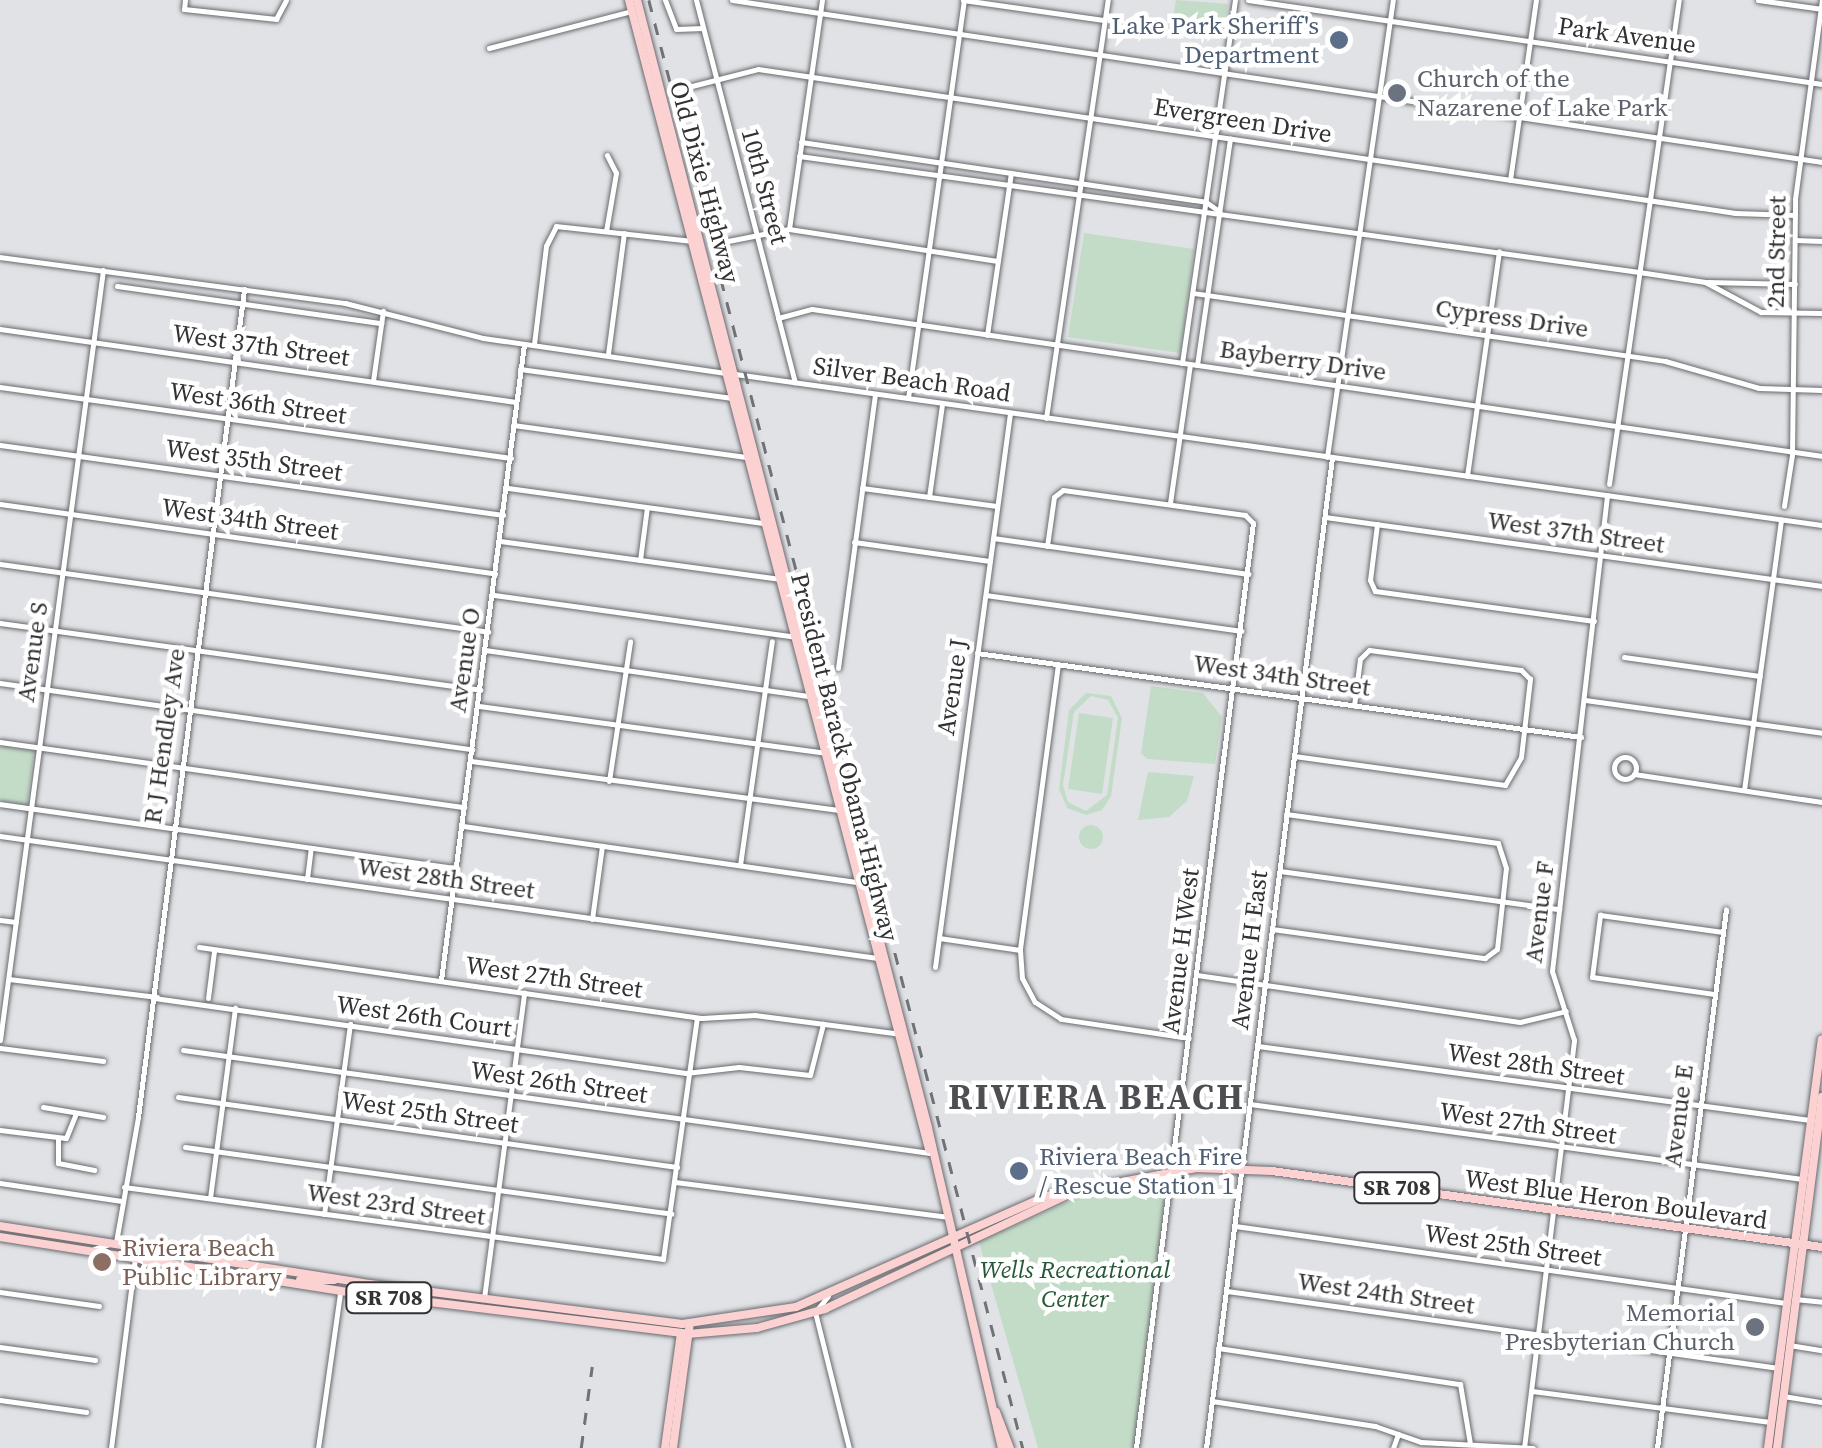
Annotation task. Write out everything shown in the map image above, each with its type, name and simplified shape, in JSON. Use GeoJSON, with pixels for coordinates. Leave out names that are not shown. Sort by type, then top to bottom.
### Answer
{"type":"FeatureCollection","features":[{"type":"Feature","properties":{"kind":"main road","name":"Old Dixie Highway"},"geometry":{"type":"LineString","coordinates":[[628,0],[636,7],[730,373]]}},
{"type":"Feature","properties":{"kind":"main road","name":"President Barack Obama Highway"},"geometry":{"type":"LineString","coordinates":[[730,373],[732,398],[751,458]]}},
{"type":"Feature","properties":{"kind":"main road","name":"President Barack Obama Highway"},"geometry":{"type":"LineString","coordinates":[[730,373],[1006,1448]]}},
{"type":"Feature","properties":{"kind":"main road"},"geometry":{"type":"LineString","coordinates":[[1806,1182],[1819,1141],[1822,1040]]}},
{"type":"Feature","properties":{"kind":"main road"},"geometry":{"type":"LineString","coordinates":[[1768,1448],[1791,1301],[1810,1120],[1818,1096]]}},
{"type":"Feature","properties":{"kind":"main road","name":"West Blue Heron Boulevard"},"geometry":{"type":"LineString","coordinates":[[0,1226],[335,1279],[686,1324],[754,1317],[828,1296],[1069,1193],[1172,1170],[1241,1168],[1822,1247]]}},
{"type":"Feature","properties":{"kind":"main road","name":"West Blue Heron Boulevard"},"geometry":{"type":"LineString","coordinates":[[0,1237],[276,1282],[685,1334],[757,1328],[815,1312],[954,1244]]}},
{"type":"Feature","properties":{"kind":"main road"},"geometry":{"type":"LineString","coordinates":[[276,1282],[335,1279]]}},
{"type":"Feature","properties":{"kind":"main road"},"geometry":{"type":"LineString","coordinates":[[340,1291],[394,1287]]}},
{"type":"Feature","properties":{"kind":"main road"},"geometry":{"type":"LineString","coordinates":[[1777,1448],[1790,1346],[1791,1301]]}},
{"type":"Feature","properties":{"kind":"main road"},"geometry":{"type":"LineString","coordinates":[[673,1448],[686,1324]]}},
{"type":"Feature","properties":{"kind":"main road"},"geometry":{"type":"LineString","coordinates":[[665,1448],[685,1334]]}},
{"type":"Feature","properties":{"kind":"street"},"geometry":{"type":"LineString","coordinates":[[185,0],[184,9],[280,18],[286,0]]}},
{"type":"Feature","properties":{"kind":"street"},"geometry":{"type":"LineString","coordinates":[[665,0],[676,29],[703,28]]}},
{"type":"Feature","properties":{"kind":"street","name":"10th Street"},"geometry":{"type":"LineString","coordinates":[[696,0],[795,382]]}},
{"type":"Feature","properties":{"kind":"street"},"geometry":{"type":"LineString","coordinates":[[732,0],[1822,162]]}},
{"type":"Feature","properties":{"kind":"street"},"geometry":{"type":"LineString","coordinates":[[789,229],[822,0]]}},
{"type":"Feature","properties":{"kind":"street"},"geometry":{"type":"LineString","coordinates":[[908,398],[964,0],[1105,20]]}},
{"type":"Feature","properties":{"kind":"street"},"geometry":{"type":"LineString","coordinates":[[1046,418],[1108,0]]}},
{"type":"Feature","properties":{"kind":"street"},"geometry":{"type":"LineString","coordinates":[[1182,362],[1235,0]]}},
{"type":"Feature","properties":{"kind":"street","name":"Park Avenue"},"geometry":{"type":"LineString","coordinates":[[1248,0],[1822,84]]}},
{"type":"Feature","properties":{"kind":"street","name":"Avenue H East"},"geometry":{"type":"LineString","coordinates":[[1206,1448],[1324,517],[1337,386],[1393,0]]}},
{"type":"Feature","properties":{"kind":"street"},"geometry":{"type":"LineString","coordinates":[[1510,180],[1536,0]]}},
{"type":"Feature","properties":{"kind":"street"},"geometry":{"type":"LineString","coordinates":[[1609,484],[1679,0]]}},
{"type":"Feature","properties":{"kind":"street"},"geometry":{"type":"LineString","coordinates":[[1761,0],[1821,9]]}},
{"type":"Feature","properties":{"kind":"street","name":"2nd Street"},"geometry":{"type":"LineString","coordinates":[[1784,506],[1792,455],[1799,156],[1822,0]]}},
{"type":"Feature","properties":{"kind":"street"},"geometry":{"type":"LineString","coordinates":[[490,48],[636,7]]}},
{"type":"Feature","properties":{"kind":"street","name":"Evergreen Drive"},"geometry":{"type":"LineString","coordinates":[[688,87],[758,69],[1650,201],[1795,214]]}},
{"type":"Feature","properties":{"kind":"street"},"geometry":{"type":"LineString","coordinates":[[1048,546],[1054,497],[1063,490],[1170,504],[1230,138]]}},
{"type":"Feature","properties":{"kind":"street"},"geometry":{"type":"LineString","coordinates":[[801,142],[1206,202],[1219,211]]}},
{"type":"Feature","properties":{"kind":"street"},"geometry":{"type":"LineString","coordinates":[[606,231],[616,173],[607,155]]}},
{"type":"Feature","properties":{"kind":"street"},"geometry":{"type":"LineString","coordinates":[[800,156],[1204,216],[1219,211],[1705,282],[1795,284]]}},
{"type":"Feature","properties":{"kind":"street"},"geometry":{"type":"LineString","coordinates":[[987,335],[1011,173]]}},
{"type":"Feature","properties":{"kind":"street"},"geometry":{"type":"LineString","coordinates":[[534,345],[546,246],[556,226],[696,241]]}},
{"type":"Feature","properties":{"kind":"street"},"geometry":{"type":"LineString","coordinates":[[728,241],[789,229],[998,261]]}},
{"type":"Feature","properties":{"kind":"street"},"geometry":{"type":"LineString","coordinates":[[608,355],[624,233]]}},
{"type":"Feature","properties":{"kind":"street"},"geometry":{"type":"LineString","coordinates":[[1795,240],[1822,241]]}},
{"type":"Feature","properties":{"kind":"street"},"geometry":{"type":"LineString","coordinates":[[1467,476],[1500,252]]}},
{"type":"Feature","properties":{"kind":"street","name":"Silver Beach Road"},"geometry":{"type":"LineString","coordinates":[[0,257],[383,311],[524,344],[1822,525]]}},
{"type":"Feature","properties":{"kind":"street","name":"Avenue S"},"geometry":{"type":"LineString","coordinates":[[0,1044],[3,990],[16,922],[102,270]]}},
{"type":"Feature","properties":{"kind":"street"},"geometry":{"type":"LineString","coordinates":[[1705,282],[1761,312],[1822,312]]}},
{"type":"Feature","properties":{"kind":"street"},"geometry":{"type":"LineString","coordinates":[[117,286],[381,323]]}},
{"type":"Feature","properties":{"kind":"street","name":"R J Hendley Ave"},"geometry":{"type":"LineString","coordinates":[[116,1242],[154,998],[172,828],[244,289]]}},
{"type":"Feature","properties":{"kind":"street","name":"Cypress Drive"},"geometry":{"type":"LineString","coordinates":[[1193,292],[1627,356],[1760,388],[1822,390]]}},
{"type":"Feature","properties":{"kind":"street","name":"Bayberry Drive"},"geometry":{"type":"LineString","coordinates":[[778,318],[812,309],[1792,455],[1822,456]]}},
{"type":"Feature","properties":{"kind":"street"},"geometry":{"type":"LineString","coordinates":[[374,381],[383,311]]}},
{"type":"Feature","properties":{"kind":"street","name":"West 37th Street"},"geometry":{"type":"LineString","coordinates":[[0,330],[516,402]]}},
{"type":"Feature","properties":{"kind":"street","name":"Avenue O"},"geometry":{"type":"LineString","coordinates":[[441,982],[524,344]]}},
{"type":"Feature","properties":{"kind":"street"},"geometry":{"type":"LineString","coordinates":[[520,369],[732,398]]}},
{"type":"Feature","properties":{"kind":"street","name":"West 36th Street"},"geometry":{"type":"LineString","coordinates":[[0,387],[510,458]]}},
{"type":"Feature","properties":{"kind":"street"},"geometry":{"type":"LineString","coordinates":[[838,668],[875,393]]}},
{"type":"Feature","properties":{"kind":"street"},"geometry":{"type":"LineString","coordinates":[[930,497],[942,404]]}},
{"type":"Feature","properties":{"kind":"street","name":"Avenue J"},"geometry":{"type":"LineString","coordinates":[[935,967],[1010,413]]}},
{"type":"Feature","properties":{"kind":"street"},"geometry":{"type":"LineString","coordinates":[[514,425],[751,458]]}},
{"type":"Feature","properties":{"kind":"street","name":"West 35th Street"},"geometry":{"type":"LineString","coordinates":[[0,445],[503,515]]}},
{"type":"Feature","properties":{"kind":"street"},"geometry":{"type":"LineString","coordinates":[[507,488],[768,523]]}},
{"type":"Feature","properties":{"kind":"street"},"geometry":{"type":"LineString","coordinates":[[862,488],[998,506]]}},
{"type":"Feature","properties":{"kind":"street","name":"Avenue F"},"geometry":{"type":"LineString","coordinates":[[1524,1447],[1574,1032],[1552,982],[1607,495]]}},
{"type":"Feature","properties":{"kind":"street","name":"West 34th Street"},"geometry":{"type":"LineString","coordinates":[[0,504],[495,574]]}},
{"type":"Feature","properties":{"kind":"street","name":"Avenue H West"},"geometry":{"type":"LineString","coordinates":[[1136,1448],[1234,689],[1252,520],[1170,504]]}},
{"type":"Feature","properties":{"kind":"street"},"geometry":{"type":"LineString","coordinates":[[640,560],[647,507]]}},
{"type":"Feature","properties":{"kind":"street","name":"West 37th Street"},"geometry":{"type":"LineString","coordinates":[[1324,517],[1822,586]]}},
{"type":"Feature","properties":{"kind":"street"},"geometry":{"type":"LineString","coordinates":[[1744,790],[1782,520]]}},
{"type":"Feature","properties":{"kind":"street"},"geometry":{"type":"LineString","coordinates":[[1377,524],[1370,580],[1375,591],[1594,622]]}},
{"type":"Feature","properties":{"kind":"street"},"geometry":{"type":"LineString","coordinates":[[993,538],[1248,574]]}},
{"type":"Feature","properties":{"kind":"street"},"geometry":{"type":"LineString","coordinates":[[500,541],[783,580]]}},
{"type":"Feature","properties":{"kind":"street"},"geometry":{"type":"LineString","coordinates":[[854,542],[990,561]]}},
{"type":"Feature","properties":{"kind":"street"},"geometry":{"type":"LineString","coordinates":[[0,564],[488,632]]}},
{"type":"Feature","properties":{"kind":"street"},"geometry":{"type":"LineString","coordinates":[[492,595],[798,638]]}},
{"type":"Feature","properties":{"kind":"street"},"geometry":{"type":"LineString","coordinates":[[985,595],[1241,631]]}},
{"type":"Feature","properties":{"kind":"street"},"geometry":{"type":"LineString","coordinates":[[0,623],[480,690]]}},
{"type":"Feature","properties":{"kind":"street"},"geometry":{"type":"LineString","coordinates":[[740,865],[772,640]]}},
{"type":"Feature","properties":{"kind":"street"},"geometry":{"type":"LineString","coordinates":[[609,782],[630,642]]}},
{"type":"Feature","properties":{"kind":"street"},"geometry":{"type":"LineString","coordinates":[[485,650],[814,696]]}},
{"type":"Feature","properties":{"kind":"street","name":"West 34th Street"},"geometry":{"type":"LineString","coordinates":[[977,652],[1580,737]]}},
{"type":"Feature","properties":{"kind":"street"},"geometry":{"type":"LineString","coordinates":[[1294,756],[1505,785],[1517,769],[1527,673],[1391,652],[1363,653],[1354,706]]}},
{"type":"Feature","properties":{"kind":"street"},"geometry":{"type":"LineString","coordinates":[[1624,657],[1760,676]]}},
{"type":"Feature","properties":{"kind":"street"},"geometry":{"type":"LineString","coordinates":[[1058,664],[1020,950],[1026,989],[1054,1016],[1189,1038]]}},
{"type":"Feature","properties":{"kind":"street"},"geometry":{"type":"LineString","coordinates":[[0,683],[472,748]]}},
{"type":"Feature","properties":{"kind":"street"},"geometry":{"type":"LineString","coordinates":[[1585,700],[1822,733]]}},
{"type":"Feature","properties":{"kind":"street"},"geometry":{"type":"LineString","coordinates":[[478,706],[828,753]]}},
{"type":"Feature","properties":{"kind":"street"},"geometry":{"type":"LineString","coordinates":[[0,742],[464,807]]}},
{"type":"Feature","properties":{"kind":"street"},"geometry":{"type":"LineString","coordinates":[[1634,774],[1630,759],[1616,762],[1620,778],[1634,774],[1822,802]]}},
{"type":"Feature","properties":{"kind":"street"},"geometry":{"type":"LineString","coordinates":[[470,760],[843,811]]}},
{"type":"Feature","properties":{"kind":"street"},"geometry":{"type":"LineString","coordinates":[[0,804],[456,868]]}},
{"type":"Feature","properties":{"kind":"street"},"geometry":{"type":"LineString","coordinates":[[1272,928],[1488,958],[1497,950],[1503,902],[1506,868],[1498,844],[1286,814]]}},
{"type":"Feature","properties":{"kind":"street"},"geometry":{"type":"LineString","coordinates":[[462,826],[862,882]]}},
{"type":"Feature","properties":{"kind":"street","name":"West 28th Street"},"geometry":{"type":"LineString","coordinates":[[0,836],[881,958]]}},
{"type":"Feature","properties":{"kind":"street"},"geometry":{"type":"LineString","coordinates":[[592,919],[602,846]]}},
{"type":"Feature","properties":{"kind":"street"},"geometry":{"type":"LineString","coordinates":[[307,879],[311,848]]}},
{"type":"Feature","properties":{"kind":"street"},"geometry":{"type":"LineString","coordinates":[[1279,871],[1559,910]]}},
{"type":"Feature","properties":{"kind":"street","name":"Avenue E"},"geometry":{"type":"LineString","coordinates":[[1657,1448],[1726,909]]}},
{"type":"Feature","properties":{"kind":"street"},"geometry":{"type":"LineString","coordinates":[[1714,994],[1592,977],[1600,915],[1723,932]]}},
{"type":"Feature","properties":{"kind":"street"},"geometry":{"type":"LineString","coordinates":[[0,920],[16,922]]}},
{"type":"Feature","properties":{"kind":"street"},"geometry":{"type":"LineString","coordinates":[[939,938],[1020,950]]}},
{"type":"Feature","properties":{"kind":"street","name":"West 27th Street"},"geometry":{"type":"LineString","coordinates":[[199,948],[697,1018],[748,1014],[900,1034]]}},
{"type":"Feature","properties":{"kind":"street"},"geometry":{"type":"LineString","coordinates":[[208,998],[214,950]]}},
{"type":"Feature","properties":{"kind":"street"},"geometry":{"type":"LineString","coordinates":[[1197,975],[1520,1022],[1566,1011]]}},
{"type":"Feature","properties":{"kind":"street","name":"West 26th Court"},"geometry":{"type":"LineString","coordinates":[[8,978],[690,1072],[739,1067],[810,1075],[823,1024]]}},
{"type":"Feature","properties":{"kind":"street"},"geometry":{"type":"LineString","coordinates":[[482,1310],[524,993]]}},
{"type":"Feature","properties":{"kind":"street"},"geometry":{"type":"LineString","coordinates":[[210,1198],[235,1009]]}},
{"type":"Feature","properties":{"kind":"street"},"geometry":{"type":"LineString","coordinates":[[184,1147],[671,1214],[697,1018]]}},
{"type":"Feature","properties":{"kind":"street"},"geometry":{"type":"LineString","coordinates":[[324,1214],[349,1025]]}},
{"type":"Feature","properties":{"kind":"street"},"geometry":{"type":"LineString","coordinates":[[0,1044],[103,1061]]}},
{"type":"Feature","properties":{"kind":"street","name":"West 28th Street"},"geometry":{"type":"LineString","coordinates":[[1257,1046],[1810,1120]]}},
{"type":"Feature","properties":{"kind":"street","name":"West 26th Street"},"geometry":{"type":"LineString","coordinates":[[183,1050],[930,1151]]}},
{"type":"Feature","properties":{"kind":"street","name":"West 25th Street"},"geometry":{"type":"LineString","coordinates":[[178,1097],[677,1167]]}},
{"type":"Feature","properties":{"kind":"street","name":"West 27th Street"},"geometry":{"type":"LineString","coordinates":[[1250,1104],[1822,1186]]}},
{"type":"Feature","properties":{"kind":"street"},"geometry":{"type":"LineString","coordinates":[[44,1107],[75,1116],[103,1117]]}},
{"type":"Feature","properties":{"kind":"street"},"geometry":{"type":"LineString","coordinates":[[0,1130],[58,1138],[71,1136],[75,1116]]}},
{"type":"Feature","properties":{"kind":"street"},"geometry":{"type":"LineString","coordinates":[[58,1138],[58,1163],[94,1170]]}},
{"type":"Feature","properties":{"kind":"street"},"geometry":{"type":"LineString","coordinates":[[675,1182],[947,1218]]}},
{"type":"Feature","properties":{"kind":"street"},"geometry":{"type":"LineString","coordinates":[[0,1183],[122,1201]]}},
{"type":"Feature","properties":{"kind":"street","name":"West 23rd Street"},"geometry":{"type":"LineString","coordinates":[[124,1187],[663,1259],[671,1214]]}},
{"type":"Feature","properties":{"kind":"street","name":"West 25th Street"},"geometry":{"type":"LineString","coordinates":[[1234,1226],[1676,1288],[1822,1302]]}},
{"type":"Feature","properties":{"kind":"street"},"geometry":{"type":"LineString","coordinates":[[91,1250],[116,1242]]}},
{"type":"Feature","properties":{"kind":"street"},"geometry":{"type":"LineString","coordinates":[[112,1448],[135,1282],[135,1256]]}},
{"type":"Feature","properties":{"kind":"street"},"geometry":{"type":"LineString","coordinates":[[135,1282],[147,1258]]}},
{"type":"Feature","properties":{"kind":"street"},"geometry":{"type":"LineString","coordinates":[[318,1448],[340,1291]]}},
{"type":"Feature","properties":{"kind":"street","name":"West 24th Street"},"geometry":{"type":"LineString","coordinates":[[1226,1291],[1778,1368]]}},
{"type":"Feature","properties":{"kind":"street"},"geometry":{"type":"LineString","coordinates":[[0,1292],[99,1306]]}},
{"type":"Feature","properties":{"kind":"street"},"geometry":{"type":"LineString","coordinates":[[828,1296],[815,1312],[849,1448]]}},
{"type":"Feature","properties":{"kind":"street"},"geometry":{"type":"LineString","coordinates":[[0,1346],[95,1360]]}},
{"type":"Feature","properties":{"kind":"street"},"geometry":{"type":"LineString","coordinates":[[1790,1346],[1822,1350]]}},
{"type":"Feature","properties":{"kind":"street"},"geometry":{"type":"LineString","coordinates":[[1218,1348],[1460,1384],[1470,1444]]}},
{"type":"Feature","properties":{"kind":"street"},"geometry":{"type":"LineString","coordinates":[[1531,1390],[1772,1422]]}},
{"type":"Feature","properties":{"kind":"street"},"geometry":{"type":"LineString","coordinates":[[1784,1396],[1822,1402]]}},
{"type":"Feature","properties":{"kind":"street"},"geometry":{"type":"LineString","coordinates":[[0,1400],[86,1412]]}},
{"type":"Feature","properties":{"kind":"street"},"geometry":{"type":"LineString","coordinates":[[1212,1401],[1398,1434],[1534,1448]]}},
{"type":"Feature","properties":{"kind":"street"},"geometry":{"type":"LineString","coordinates":[[1393,1448],[1398,1434]]}},
{"type":"Feature","properties":{"kind":"green space"},"geometry":{"type":"Polygon","coordinates":[[[1176,0],[1228,4],[1224,32],[1172,23],[1176,0]]]}},
{"type":"Feature","properties":{"kind":"green space"},"geometry":{"type":"Polygon","coordinates":[[[1084,233],[1194,249],[1180,353],[1068,337],[1084,233]]]}},
{"type":"Feature","properties":{"kind":"green space"},"geometry":{"type":"Polygon","coordinates":[[[1151,686],[1203,693],[1222,717],[1215,764],[1147,759],[1141,753],[1151,686]]]}},
{"type":"Feature","properties":{"kind":"green space"},"geometry":{"type":"Polygon","coordinates":[[[1086,693],[1111,696],[1122,718],[1111,796],[1102,810],[1086,815],[1067,808],[1059,789],[1069,710],[1086,693]],[[1091,696],[1074,712],[1063,785],[1068,802],[1086,811],[1107,795],[1118,718],[1108,700],[1091,696]]]}},
{"type":"Feature","properties":{"kind":"green space"},"geometry":{"type":"Polygon","coordinates":[[[1079,713],[1113,718],[1102,794],[1068,789],[1079,713]]]}},
{"type":"Feature","properties":{"kind":"green space"},"geometry":{"type":"Polygon","coordinates":[[[0,746],[34,750],[27,805],[0,801],[0,746]]]}},
{"type":"Feature","properties":{"kind":"green space"},"geometry":{"type":"Polygon","coordinates":[[[1148,772],[1194,776],[1187,801],[1169,817],[1138,820],[1148,772]]]}},
{"type":"Feature","properties":{"kind":"green space"},"geometry":{"type":"Polygon","coordinates":[[[1091,825],[1103,837],[1091,849],[1079,837],[1091,825]]]}},
{"type":"Feature","properties":{"kind":"green space","name":"Wells Recreational Center"},"geometry":{"type":"Polygon","coordinates":[[[1162,1176],[1167,1182],[1134,1448],[1038,1448],[979,1242],[1088,1193],[1162,1176]]]}},
{"type":"Feature","properties":{"kind":"railway"},"geometry":{"type":"LineString","coordinates":[[649,0],[1023,1448]]}},
{"type":"Feature","properties":{"kind":"railway"},"geometry":{"type":"LineString","coordinates":[[581,1448],[592,1367]]}},
{"type":"Feature","properties":{"kind":"place","name":"Lake Park Sheriff's Department"},"geometry":{"type":"Point","coordinates":[1339,40]}},
{"type":"Feature","properties":{"kind":"place","name":"Church of the Nazarene of Lake Park"},"geometry":{"type":"Point","coordinates":[1397,93]}},
{"type":"Feature","properties":{"kind":"place","name":"Riviera Beach Fire / Rescue Station 1"},"geometry":{"type":"Point","coordinates":[1019,1171]}},
{"type":"Feature","properties":{"kind":"place","name":"Riviera Beach Public Library"},"geometry":{"type":"Point","coordinates":[102,1262]}},
{"type":"Feature","properties":{"kind":"place","name":"Memorial Presbyterian Church"},"geometry":{"type":"Point","coordinates":[1755,1327]}},
{"type":"Feature","properties":{"kind":"district","name":"RIVIERA BEACH"},"geometry":{"type":"Point","coordinates":[1097,1097]}}]}
